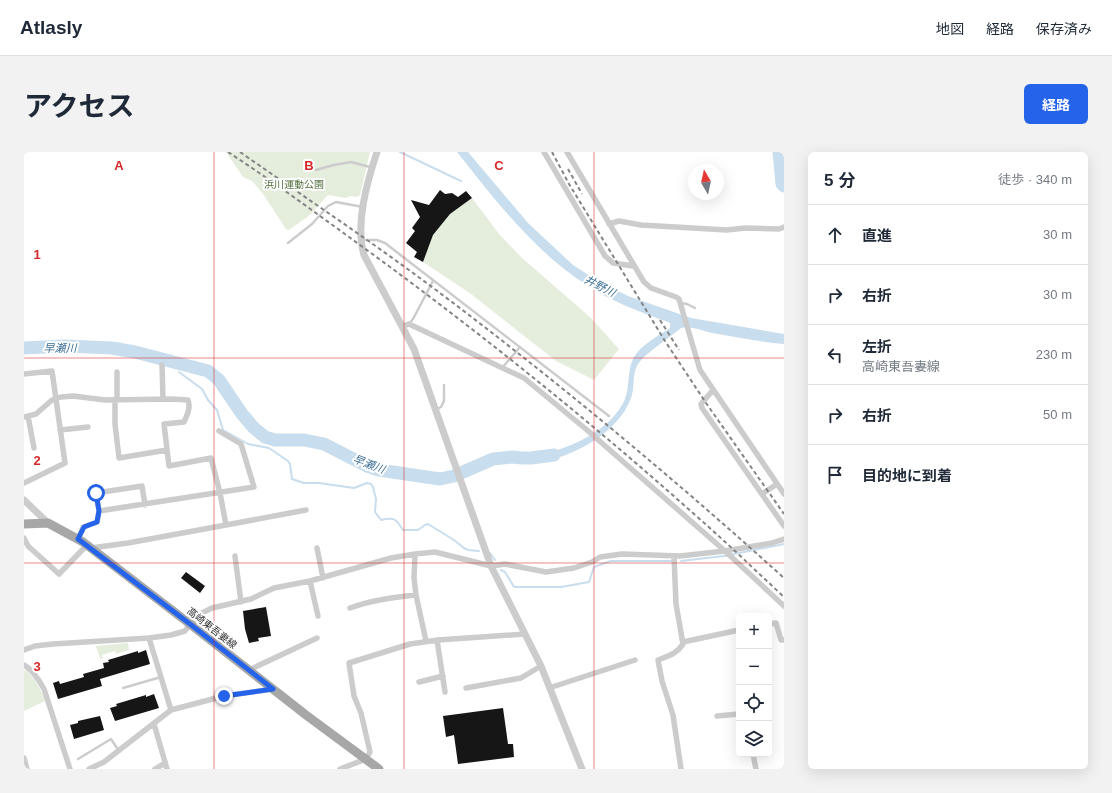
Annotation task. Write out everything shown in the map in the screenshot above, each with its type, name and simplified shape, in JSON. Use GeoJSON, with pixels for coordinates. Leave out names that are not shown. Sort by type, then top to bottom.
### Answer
{"type":"FeatureCollection","features":[{"type":"Feature","properties":{"kind":"main road"},"geometry":{"type":"LineString","coordinates":[[24,524],[48,523]]}},
{"type":"Feature","properties":{"kind":"main road","name":"高崎東吾妻線"},"geometry":{"type":"LineString","coordinates":[[48,523],[78,539],[89,547],[379,769]]}},
{"type":"Feature","properties":{"kind":"street"},"geometry":{"type":"LineString","coordinates":[[377,152],[363,207],[360,228],[366,261],[406,325],[491,566],[541,666],[582,769]]}},
{"type":"Feature","properties":{"kind":"street"},"geometry":{"type":"LineString","coordinates":[[544,152],[605,256],[613,263],[633,266]]}},
{"type":"Feature","properties":{"kind":"street"},"geometry":{"type":"LineString","coordinates":[[567,152],[633,266],[647,286],[676,297],[681,305],[699,366],[713,390],[784,494]]}},
{"type":"Feature","properties":{"kind":"street"},"geometry":{"type":"LineString","coordinates":[[609,224],[619,221],[640,225],[727,230],[745,228],[779,229],[784,227]]}},
{"type":"Feature","properties":{"kind":"street"},"geometry":{"type":"LineString","coordinates":[[406,325],[524,378],[598,439],[725,551],[784,606]]}},
{"type":"Feature","properties":{"kind":"street"},"geometry":{"type":"LineString","coordinates":[[162,365],[163,399]]}},
{"type":"Feature","properties":{"kind":"street"},"geometry":{"type":"LineString","coordinates":[[24,374],[52,371],[65,463],[24,483]]}},
{"type":"Feature","properties":{"kind":"street"},"geometry":{"type":"LineString","coordinates":[[117,372],[115,424],[119,458],[167,450]]}},
{"type":"Feature","properties":{"kind":"street"},"geometry":{"type":"LineString","coordinates":[[713,390],[701,404],[702,408],[784,526]]}},
{"type":"Feature","properties":{"kind":"street"},"geometry":{"type":"LineString","coordinates":[[34,448],[26,416],[40,411],[56,398],[72,396],[116,400],[188,400],[190,405],[189,412],[184,422],[164,424],[169,466],[210,458],[220,493],[226,525]]}},
{"type":"Feature","properties":{"kind":"street"},"geometry":{"type":"LineString","coordinates":[[60,430],[88,427]]}},
{"type":"Feature","properties":{"kind":"street"},"geometry":{"type":"LineString","coordinates":[[99,511],[254,487],[241,444],[219,431]]}},
{"type":"Feature","properties":{"kind":"street"},"geometry":{"type":"LineString","coordinates":[[762,494],[777,484]]}},
{"type":"Feature","properties":{"kind":"street"},"geometry":{"type":"LineString","coordinates":[[78,539],[84,527],[97,522],[99,511],[96,493],[142,486],[145,505]]}},
{"type":"Feature","properties":{"kind":"street"},"geometry":{"type":"LineString","coordinates":[[24,500],[48,523]]}},
{"type":"Feature","properties":{"kind":"street"},"geometry":{"type":"LineString","coordinates":[[24,538],[28,546],[59,574],[89,547],[128,543],[306,510]]}},
{"type":"Feature","properties":{"kind":"street"},"geometry":{"type":"LineString","coordinates":[[24,650],[35,646],[53,644],[171,636],[185,632],[190,624],[202,613],[212,608],[242,602],[274,588],[322,578],[391,558],[415,554],[435,552],[491,566],[505,564],[546,572],[574,568],[592,562],[600,557],[622,554],[674,556],[725,551],[772,543],[784,539]]}},
{"type":"Feature","properties":{"kind":"street"},"geometry":{"type":"LineString","coordinates":[[317,548],[322,578]]}},
{"type":"Feature","properties":{"kind":"street"},"geometry":{"type":"LineString","coordinates":[[415,554],[414,578],[416,595],[426,641]]}},
{"type":"Feature","properties":{"kind":"street"},"geometry":{"type":"LineString","coordinates":[[235,556],[242,602]]}},
{"type":"Feature","properties":{"kind":"street"},"geometry":{"type":"LineString","coordinates":[[674,556],[676,604],[683,642],[680,649],[674,654],[658,660],[662,681],[673,715],[681,769]]}},
{"type":"Feature","properties":{"kind":"street"},"geometry":{"type":"LineString","coordinates":[[310,581],[318,616]]}},
{"type":"Feature","properties":{"kind":"street"},"geometry":{"type":"LineString","coordinates":[[350,608],[366,602],[416,595]]}},
{"type":"Feature","properties":{"kind":"street"},"geometry":{"type":"LineString","coordinates":[[772,624],[776,623],[781,640],[784,640]]}},
{"type":"Feature","properties":{"kind":"street"},"geometry":{"type":"LineString","coordinates":[[683,642],[736,631]]}},
{"type":"Feature","properties":{"kind":"street"},"geometry":{"type":"LineString","coordinates":[[340,769],[366,760],[370,752],[361,712],[354,696],[349,663],[410,644],[426,641],[525,634]]}},
{"type":"Feature","properties":{"kind":"street"},"geometry":{"type":"LineString","coordinates":[[149,638],[171,710]]}},
{"type":"Feature","properties":{"kind":"street"},"geometry":{"type":"LineString","coordinates":[[249,670],[317,638]]}},
{"type":"Feature","properties":{"kind":"street"},"geometry":{"type":"LineString","coordinates":[[437,640],[446,692]]}},
{"type":"Feature","properties":{"kind":"street"},"geometry":{"type":"LineString","coordinates":[[549,688],[635,660]]}},
{"type":"Feature","properties":{"kind":"street"},"geometry":{"type":"LineString","coordinates":[[24,665],[29,668],[38,678],[44,689],[70,769]]}},
{"type":"Feature","properties":{"kind":"street"},"geometry":{"type":"LineString","coordinates":[[466,688],[521,678],[541,666]]}},
{"type":"Feature","properties":{"kind":"street"},"geometry":{"type":"LineString","coordinates":[[419,682],[443,676]]}},
{"type":"Feature","properties":{"kind":"street"},"geometry":{"type":"LineString","coordinates":[[89,769],[104,762],[171,710],[224,696],[273,689]]}},
{"type":"Feature","properties":{"kind":"street"},"geometry":{"type":"LineString","coordinates":[[717,716],[736,714]]}},
{"type":"Feature","properties":{"kind":"street"},"geometry":{"type":"LineString","coordinates":[[154,724],[166,766],[156,769]]}},
{"type":"Feature","properties":{"kind":"street"},"geometry":{"type":"LineString","coordinates":[[753,757],[756,769]]}},
{"type":"Feature","properties":{"kind":"street"},"geometry":{"type":"LineString","coordinates":[[24,758],[27,769]]}},
{"type":"Feature","properties":{"kind":"lane"},"geometry":{"type":"LineString","coordinates":[[316,170],[351,162],[372,167]]}},
{"type":"Feature","properties":{"kind":"lane"},"geometry":{"type":"LineString","coordinates":[[288,243],[312,224],[328,206],[336,202],[363,207]]}},
{"type":"Feature","properties":{"kind":"lane"},"geometry":{"type":"LineString","coordinates":[[361,240],[377,240],[385,243],[609,416]]}},
{"type":"Feature","properties":{"kind":"lane"},"geometry":{"type":"LineString","coordinates":[[406,325],[414,319],[433,280]]}},
{"type":"Feature","properties":{"kind":"lane"},"geometry":{"type":"LineString","coordinates":[[681,305],[687,304],[695,308]]}},
{"type":"Feature","properties":{"kind":"lane"},"geometry":{"type":"LineString","coordinates":[[502,368],[520,347]]}},
{"type":"Feature","properties":{"kind":"lane"},"geometry":{"type":"LineString","coordinates":[[435,409],[441,407],[444,401],[444,385]]}},
{"type":"Feature","properties":{"kind":"lane"},"geometry":{"type":"LineString","coordinates":[[123,688],[161,677]]}},
{"type":"Feature","properties":{"kind":"lane"},"geometry":{"type":"LineString","coordinates":[[78,759],[111,739],[119,751]]}},
{"type":"Feature","properties":{"kind":"green space","name":"浜川運動公園"},"geometry":{"type":"Polygon","coordinates":[[[226,152],[370,152],[360,195],[357,197],[351,196],[345,198],[329,195],[310,215],[289,230],[286,229],[263,194],[252,181],[243,177],[226,152]]]}},
{"type":"Feature","properties":{"kind":"green space"},"geometry":{"type":"Polygon","coordinates":[[[472,198],[499,234],[521,257],[591,318],[619,349],[594,380],[556,361],[471,294],[423,262],[433,235],[450,214],[472,198]]]}},
{"type":"Feature","properties":{"kind":"green space"},"geometry":{"type":"Polygon","coordinates":[[[128,643],[129,650],[116,654],[115,651],[102,655],[103,658],[100,659],[96,646],[128,643]]]}},
{"type":"Feature","properties":{"kind":"green space"},"geometry":{"type":"Polygon","coordinates":[[[26,670],[42,692],[45,701],[24,711],[24,671],[26,670]]]}},
{"type":"Feature","properties":{"kind":"water","name":"井野川"},"geometry":{"type":"Polygon","coordinates":[[[457,152],[468,152],[528,223],[573,265],[601,283],[628,296],[691,318],[784,334],[784,344],[757,341],[692,328],[681,328],[640,361],[635,370],[632,394],[625,411],[605,433],[579,449],[551,460],[537,463],[537,455],[562,448],[588,437],[610,420],[619,410],[625,399],[628,389],[630,367],[634,357],[645,345],[670,328],[670,323],[625,306],[605,296],[566,271],[548,256],[500,206],[457,152]]]}},
{"type":"Feature","properties":{"kind":"building"},"geometry":{"type":"Polygon","coordinates":[[[440,190],[445,194],[452,193],[458,197],[466,191],[472,198],[450,214],[433,235],[423,262],[414,257],[417,252],[406,243],[415,231],[412,228],[420,217],[411,200],[429,205],[440,190]]]}},
{"type":"Feature","properties":{"kind":"building"},"geometry":{"type":"Polygon","coordinates":[[[186,572],[205,586],[200,593],[181,578],[186,572]]]}},
{"type":"Feature","properties":{"kind":"building"},"geometry":{"type":"Polygon","coordinates":[[[266,607],[271,636],[258,638],[259,641],[249,643],[245,629],[243,611],[266,607]]]}},
{"type":"Feature","properties":{"kind":"building"},"geometry":{"type":"Polygon","coordinates":[[[146,650],[150,664],[100,679],[102,686],[58,699],[53,683],[59,681],[60,684],[84,677],[83,674],[104,668],[103,663],[109,662],[108,660],[146,650]]]}},
{"type":"Feature","properties":{"kind":"building"},"geometry":{"type":"Polygon","coordinates":[[[154,694],[159,708],[115,721],[110,708],[117,706],[116,704],[154,694]]]}},
{"type":"Feature","properties":{"kind":"building"},"geometry":{"type":"Polygon","coordinates":[[[503,708],[508,744],[513,744],[514,757],[458,764],[454,735],[446,737],[443,716],[503,708]]]}},
{"type":"Feature","properties":{"kind":"building"},"geometry":{"type":"Polygon","coordinates":[[[100,716],[104,730],[74,739],[70,725],[78,723],[78,721],[100,716]]]}},
{"type":"Feature","properties":{"kind":"waterway"},"geometry":{"type":"LineString","coordinates":[[400,152],[461,181]]}},
{"type":"Feature","properties":{"kind":"waterway"},"geometry":{"type":"LineString","coordinates":[[779,152],[782,184],[784,186]]}},
{"type":"Feature","properties":{"kind":"waterway","name":"早瀬川"},"geometry":{"type":"LineString","coordinates":[[24,348],[65,346],[112,348],[135,352],[208,371],[219,380],[242,414],[254,428],[265,437],[275,440],[304,440],[324,444],[367,466],[379,470],[440,479],[454,476],[493,459],[512,457],[531,458],[554,455]]}},
{"type":"Feature","properties":{"kind":"waterway","name":"早瀬川"},"geometry":{"type":"LineString","coordinates":[[175,367],[176,362]]}},
{"type":"Feature","properties":{"kind":"waterway"},"geometry":{"type":"LineString","coordinates":[[179,372],[202,389],[208,400],[217,410],[223,430],[248,444],[269,448],[288,461],[290,464],[292,479],[304,483],[319,483],[354,488],[367,483],[371,484],[376,499],[375,512],[381,520],[395,520],[399,523],[403,530],[418,530],[428,524],[464,548],[479,551]]}},
{"type":"Feature","properties":{"kind":"waterway"},"geometry":{"type":"LineString","coordinates":[[681,561],[724,556],[784,544]]}},
{"type":"Feature","properties":{"kind":"waterway"},"geometry":{"type":"LineString","coordinates":[[490,553],[495,560]]}},
{"type":"Feature","properties":{"kind":"waterway"},"geometry":{"type":"LineString","coordinates":[[501,570],[505,572],[514,587],[561,587],[589,582],[594,567],[611,561],[673,561]]}},
{"type":"Feature","properties":{"kind":"railway"},"geometry":{"type":"LineString","coordinates":[[228,152],[371,253],[495,347],[616,446],[717,534],[784,597]]}},
{"type":"Feature","properties":{"kind":"railway"},"geometry":{"type":"LineString","coordinates":[[240,152],[412,272],[526,359],[657,466],[784,578]]}},
{"type":"Feature","properties":{"kind":"railway"},"geometry":{"type":"LineString","coordinates":[[552,152],[569,184],[665,341],[706,403],[784,514]]}},
{"type":"Feature","properties":{"kind":"railway"},"geometry":{"type":"LineString","coordinates":[[568,169],[582,194]]}},
{"type":"Feature","properties":{"kind":"railway"},"geometry":{"type":"LineString","coordinates":[[660,320],[679,350]]}},
{"type":"Feature","properties":{"kind":"route"},"geometry":{"type":"LineString","coordinates":[[96,493],[99,511],[97,522],[84,527],[78,539],[273,689],[224,696]]}}]}
